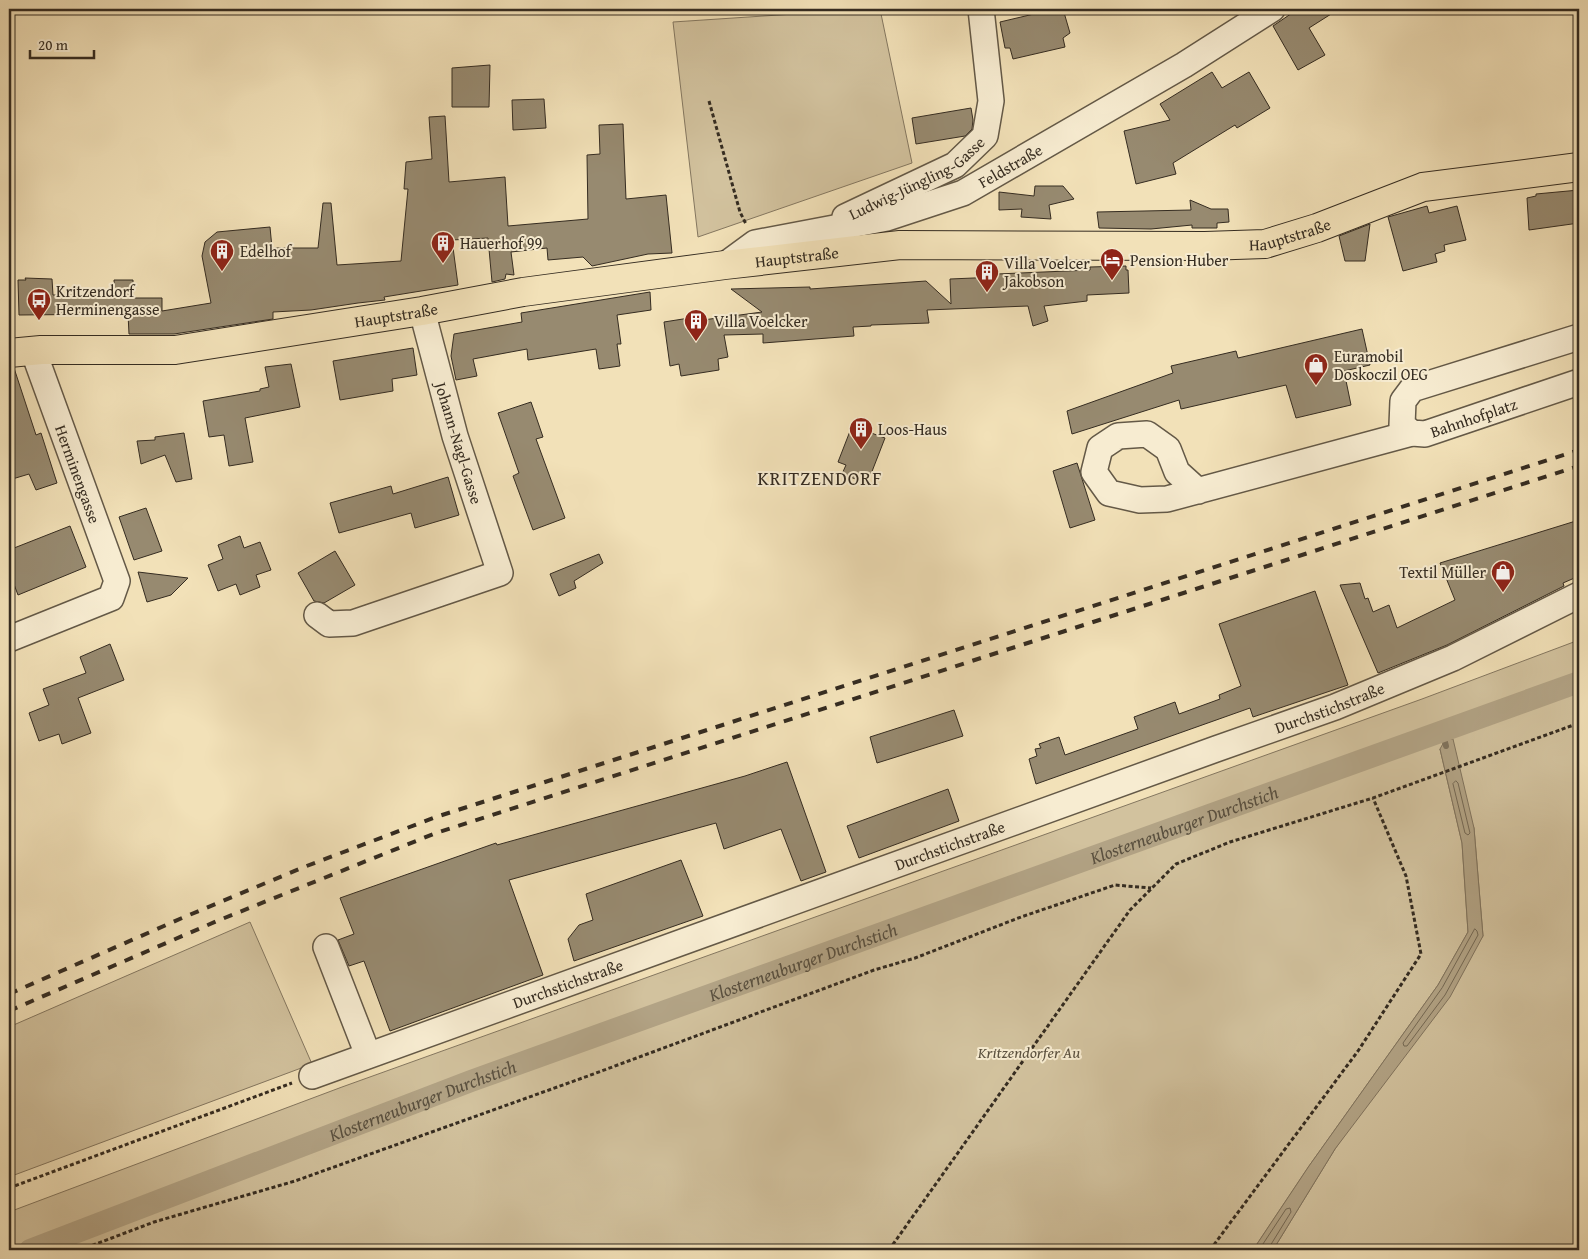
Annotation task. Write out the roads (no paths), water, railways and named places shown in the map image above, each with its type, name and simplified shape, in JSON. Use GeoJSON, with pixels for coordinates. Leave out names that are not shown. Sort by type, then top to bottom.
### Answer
{"type":"FeatureCollection","features":[{"type":"Feature","properties":{"kind":"main road","name":"Hauptstraße"},"geometry":{"type":"LineString","coordinates":[[21,351],[176,350],[422,311],[523,292],[725,265],[900,246],[1205,246],[1265,244],[1317,228],[1423,187],[1579,167]]}},
{"type":"Feature","properties":{"kind":"street","name":"Ludwig-Jüngling-Gasse"},"geometry":{"type":"LineString","coordinates":[[811,233],[955,165],[985,136],[991,102],[981,9]]}},
{"type":"Feature","properties":{"kind":"street","name":"Feldstraße"},"geometry":{"type":"LineString","coordinates":[[725,265],[754,242],[887,218],[963,192],[1184,64],[1272,9]]}},
{"type":"Feature","properties":{"kind":"street","name":"Johann-Nagl-Gasse"},"geometry":{"type":"LineString","coordinates":[[317,615],[329,624],[353,624],[500,573],[455,436],[422,311]]}},
{"type":"Feature","properties":{"kind":"street","name":"Bahnhofplatz"},"geometry":{"type":"LineString","coordinates":[[1578,343],[1412,390],[1402,401],[1402,426],[1412,434],[1424,434],[1579,382]]}},
{"type":"Feature","properties":{"kind":"street","name":"Herminengasse"},"geometry":{"type":"LineString","coordinates":[[9,639],[112,598],[117,581],[21,351]]}},
{"type":"Feature","properties":{"kind":"street"},"geometry":{"type":"LineString","coordinates":[[1198,491],[1412,434]]}},
{"type":"Feature","properties":{"kind":"street","name":"Durchstichstraße"},"geometry":{"type":"LineString","coordinates":[[312,1076],[1335,707],[1453,658],[1579,595]]}},
{"type":"Feature","properties":{"kind":"street"},"geometry":{"type":"LineString","coordinates":[[326,947],[368,1055]]}},
{"type":"Feature","properties":{"kind":"water"},"geometry":{"type":"Polygon","coordinates":[[[1453,739],[1474,828],[1483,936],[1450,997],[1335,1149],[1273,1250],[1253,1250],[1309,1166],[1438,985],[1468,932],[1462,843],[1440,749],[1445,740],[1453,739]]]}},
{"type":"Feature","properties":{"kind":"waterway","name":"Klosterneuburger Durchstich"},"geometry":{"type":"LineString","coordinates":[[30,1250],[471,1081],[1579,682]]}},
{"type":"Feature","properties":{"kind":"waterway"},"geometry":{"type":"LineString","coordinates":[[1442,731],[1446,746]]}},
{"type":"Feature","properties":{"kind":"railway"},"geometry":{"type":"LineString","coordinates":[[9,994],[304,867],[436,817],[1579,450]]}},
{"type":"Feature","properties":{"kind":"railway"},"geometry":{"type":"LineString","coordinates":[[9,1011],[217,921],[436,833],[1579,466]]}},
{"type":"Feature","properties":{"kind":"place","name":"Hauerhof 99"},"geometry":{"type":"Point","coordinates":[443,264]}},
{"type":"Feature","properties":{"kind":"place","name":"Edelhof"},"geometry":{"type":"Point","coordinates":[222,272]}},
{"type":"Feature","properties":{"kind":"place","name":"Pension Huber"},"geometry":{"type":"Point","coordinates":[1112,281]}},
{"type":"Feature","properties":{"kind":"place","name":"Villa Voelcer Jakobson"},"geometry":{"type":"Point","coordinates":[987,293]}},
{"type":"Feature","properties":{"kind":"place","name":"Kritzendorf Herminengasse"},"geometry":{"type":"Point","coordinates":[39,321]}},
{"type":"Feature","properties":{"kind":"place","name":"Villa Voelcker"},"geometry":{"type":"Point","coordinates":[696,342]}},
{"type":"Feature","properties":{"kind":"place","name":"Euramobil Doskoczil OEG"},"geometry":{"type":"Point","coordinates":[1316,386]}},
{"type":"Feature","properties":{"kind":"place","name":"Loos-Haus"},"geometry":{"type":"Point","coordinates":[861,450]}},
{"type":"Feature","properties":{"kind":"place","name":"Textil Müller"},"geometry":{"type":"Point","coordinates":[1503,593]}},
{"type":"Feature","properties":{"kind":"district","name":"KRITZENDORF"},"geometry":{"type":"Point","coordinates":[820,478]}},
{"type":"Feature","properties":{"kind":"park label","name":"Kritzendorfer Au"},"geometry":{"type":"Point","coordinates":[1029,1052]}}]}
